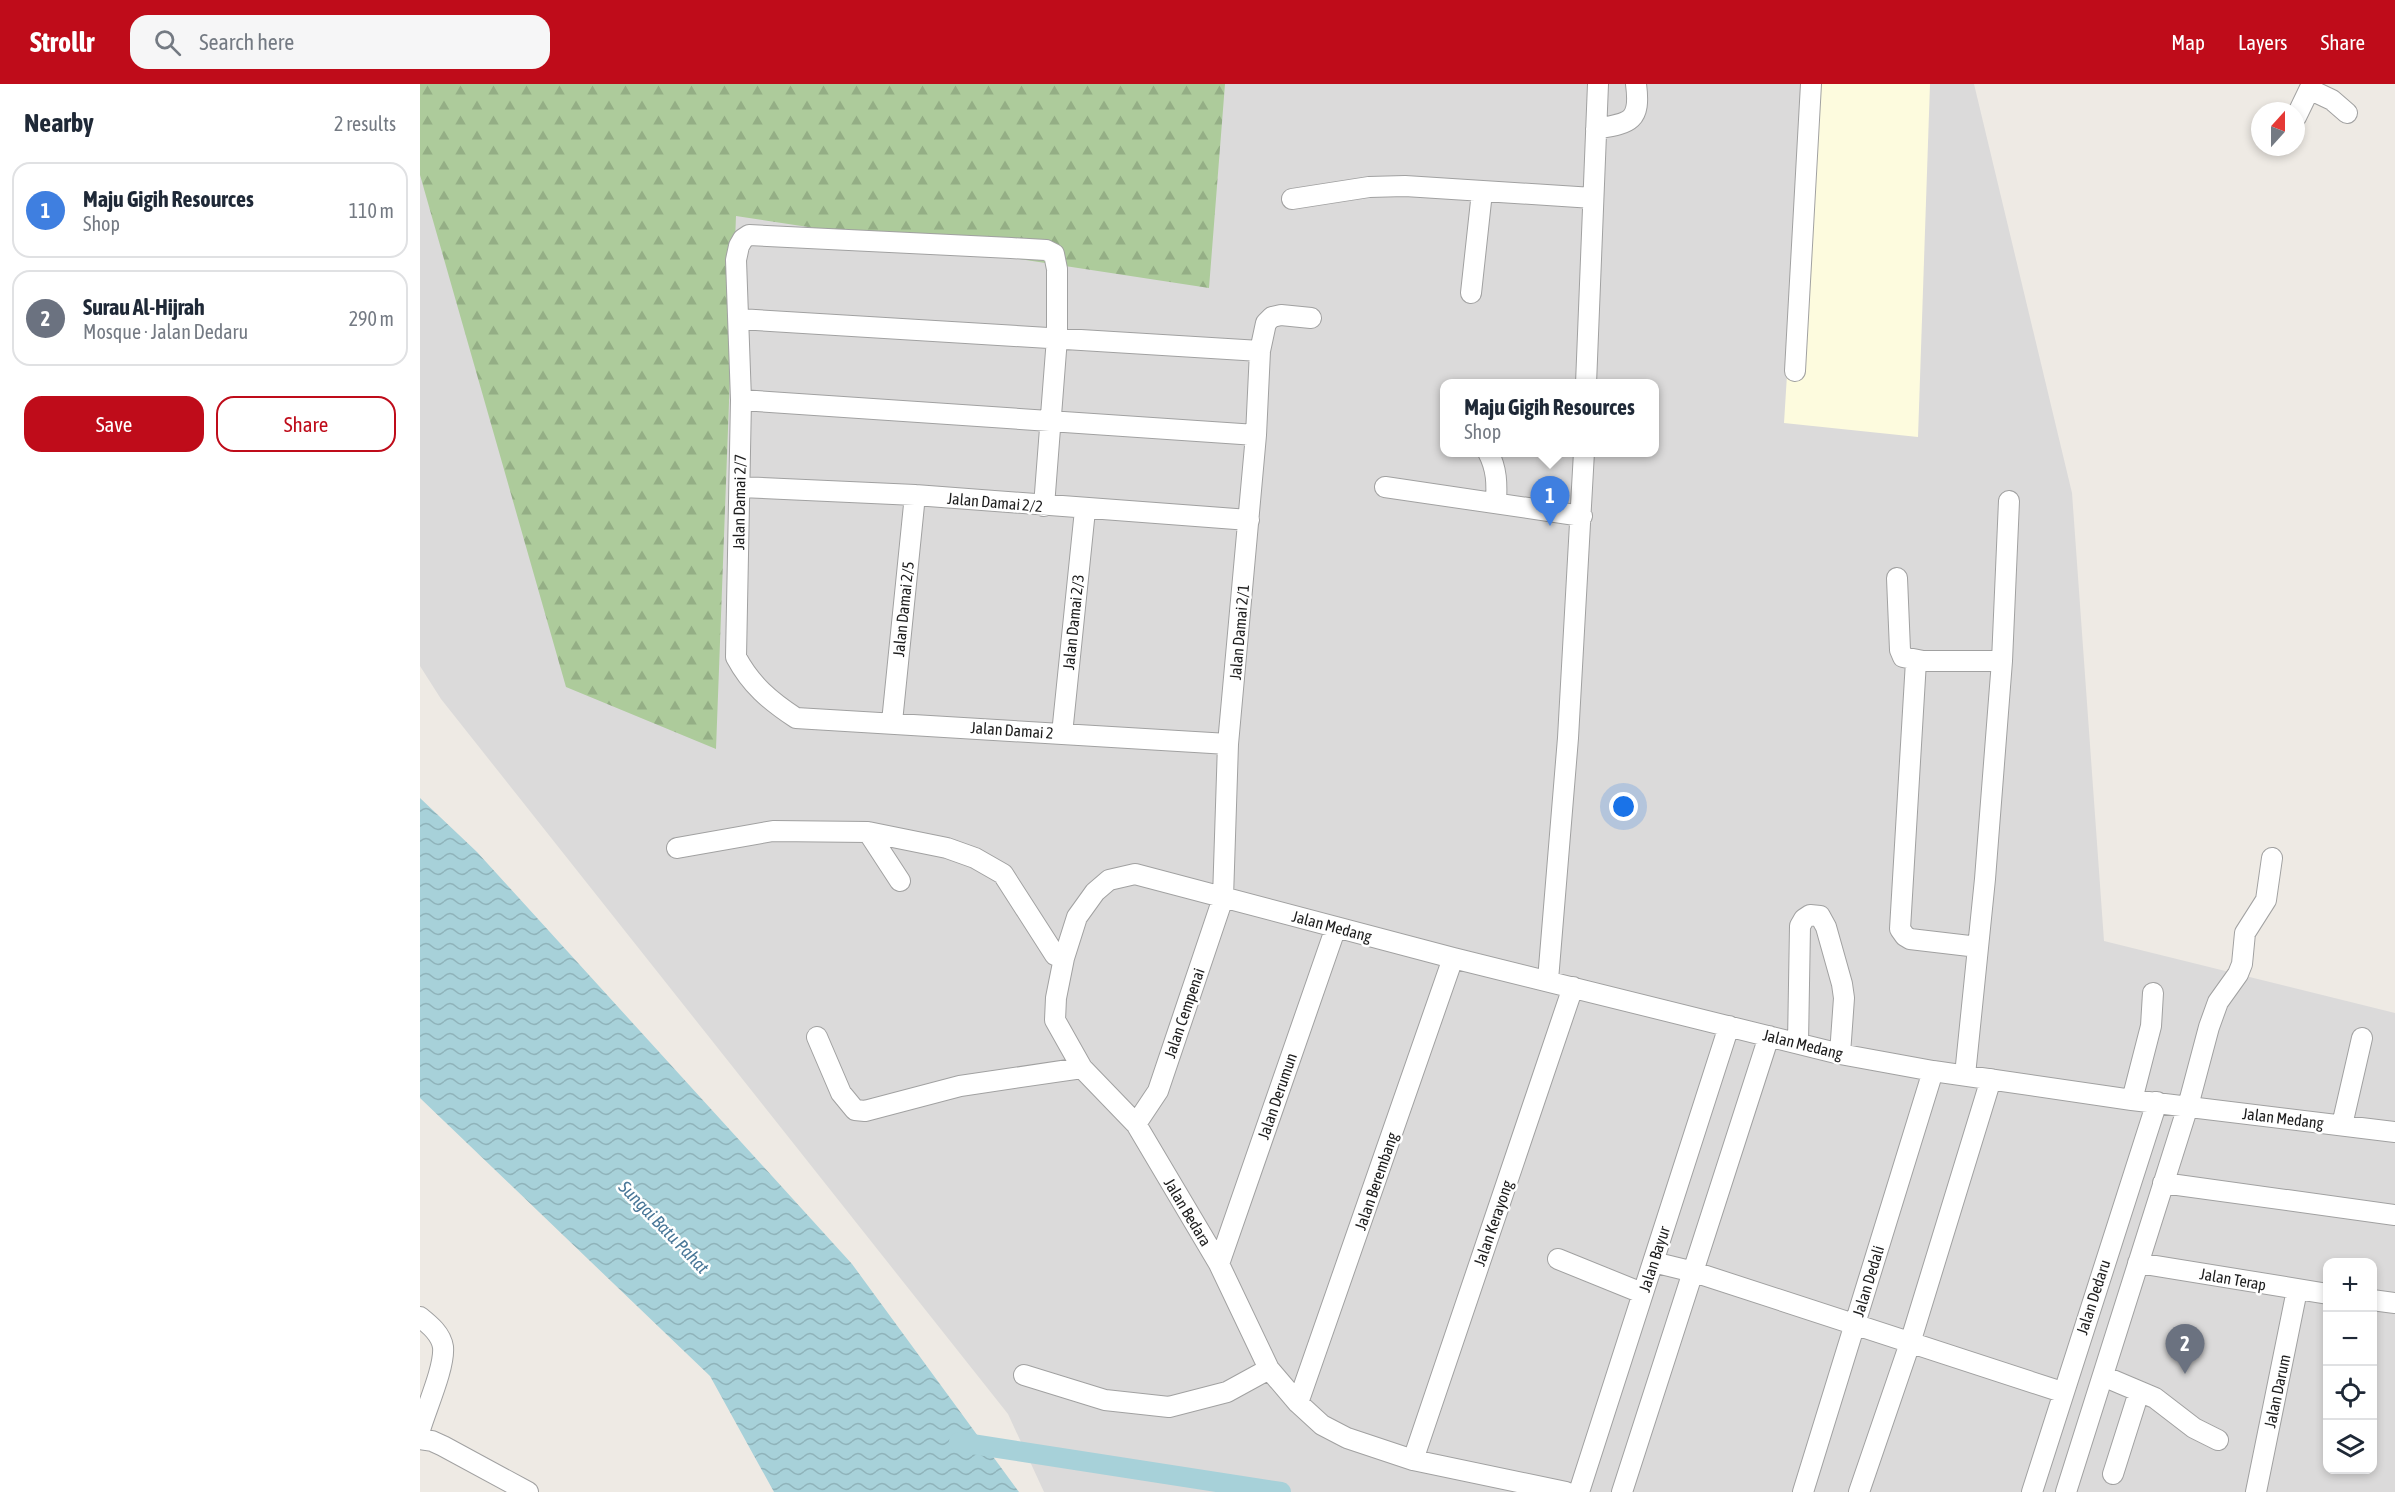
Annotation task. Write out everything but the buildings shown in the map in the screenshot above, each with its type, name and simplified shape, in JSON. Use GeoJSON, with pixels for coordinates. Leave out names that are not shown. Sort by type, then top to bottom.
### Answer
{"type":"FeatureCollection","features":[{"type":"Feature","properties":{"kind":"street"},"geometry":{"type":"LineString","coordinates":[[1586,379],[1598,84]]}},
{"type":"Feature","properties":{"kind":"street"},"geometry":{"type":"LineString","coordinates":[[1596,129],[1625,123],[1630,119],[1638,103],[1636,84]]}},
{"type":"Feature","properties":{"kind":"street"},"geometry":{"type":"LineString","coordinates":[[1795,371],[1811,84]]}},
{"type":"Feature","properties":{"kind":"street"},"geometry":{"type":"LineString","coordinates":[[2304,102],[2312,87],[2347,113]]}},
{"type":"Feature","properties":{"kind":"street"},"geometry":{"type":"LineString","coordinates":[[1292,199],[1369,187],[1405,186],[1593,198]]}},
{"type":"Feature","properties":{"kind":"street"},"geometry":{"type":"LineString","coordinates":[[1471,292],[1482,192]]}},
{"type":"Feature","properties":{"kind":"street","name":"Jalan Damai 2/7"},"geometry":{"type":"LineString","coordinates":[[796,718],[770,701],[751,682],[736,657],[741,400],[736,260],[742,239],[749,235],[1046,250],[1054,254],[1058,269],[1057,338]]}},
{"type":"Feature","properties":{"kind":"street","name":"Jalan Damai 2/1"},"geometry":{"type":"LineString","coordinates":[[1223,898],[1228,744],[1256,435],[1260,351],[1266,323],[1272,317],[1281,315],[1311,318]]}},
{"type":"Feature","properties":{"kind":"street"},"geometry":{"type":"LineString","coordinates":[[739,319],[1260,351]]}},
{"type":"Feature","properties":{"kind":"street"},"geometry":{"type":"LineString","coordinates":[[1044,506],[1057,338]]}},
{"type":"Feature","properties":{"kind":"street"},"geometry":{"type":"LineString","coordinates":[[741,400],[1256,435]]}},
{"type":"Feature","properties":{"kind":"street"},"geometry":{"type":"LineString","coordinates":[[1490,457],[1497,478],[1496,503]]}},
{"type":"Feature","properties":{"kind":"street"},"geometry":{"type":"LineString","coordinates":[[1548,980],[1568,738],[1584,457]]}},
{"type":"Feature","properties":{"kind":"street","name":"Jalan Damai 2/2"},"geometry":{"type":"LineString","coordinates":[[740,487],[915,495],[1085,510],[1249,520]]}},
{"type":"Feature","properties":{"kind":"street"},"geometry":{"type":"LineString","coordinates":[[1385,487],[1582,516]]}},
{"type":"Feature","properties":{"kind":"street","name":"Jalan Damai 2/5"},"geometry":{"type":"LineString","coordinates":[[892,722],[915,495]]}},
{"type":"Feature","properties":{"kind":"street"},"geometry":{"type":"LineString","coordinates":[[1965,1075],[2002,661],[2009,501]]}},
{"type":"Feature","properties":{"kind":"street","name":"Jalan Damai 2/3"},"geometry":{"type":"LineString","coordinates":[[1062,734],[1085,510]]}},
{"type":"Feature","properties":{"kind":"street"},"geometry":{"type":"LineString","coordinates":[[1897,578],[1900,650],[1903,657],[1916,661],[2002,661]]}},
{"type":"Feature","properties":{"kind":"street"},"geometry":{"type":"LineString","coordinates":[[1916,661],[1900,929],[1910,939],[1978,947]]}},
{"type":"Feature","properties":{"kind":"street","name":"Jalan Damai 2"},"geometry":{"type":"LineString","coordinates":[[796,718],[1228,744]]}},
{"type":"Feature","properties":{"kind":"street"},"geometry":{"type":"LineString","coordinates":[[677,848],[773,831],[868,832],[947,848],[975,858],[1003,874],[1055,955],[1064,958]]}},
{"type":"Feature","properties":{"kind":"street"},"geometry":{"type":"LineString","coordinates":[[868,832],[900,881]]}},
{"type":"Feature","properties":{"kind":"street","name":"Jalan Dedaru"},"geometry":{"type":"LineString","coordinates":[[2066,1492],[2188,1106],[2209,1028],[2218,1002],[2238,974],[2244,952],[2245,933],[2266,900],[2272,858]]}},
{"type":"Feature","properties":{"kind":"street","name":"Jalan Bedara"},"geometry":{"type":"LineString","coordinates":[[1223,898],[1135,874],[1109,880],[1095,892],[1077,917],[1064,958],[1056,998],[1055,1020],[1082,1068],[1136,1124],[1219,1264],[1269,1369],[1298,1403],[1322,1425],[1347,1438],[1413,1460],[1566,1492]]}},
{"type":"Feature","properties":{"kind":"street","name":"Jalan Medang"},"geometry":{"type":"LineString","coordinates":[[1223,898],[1840,1054],[1933,1071],[2132,1100],[2395,1132]]}},
{"type":"Feature","properties":{"kind":"street","name":"Jalan Cempenai"},"geometry":{"type":"LineString","coordinates":[[1136,1124],[1158,1091],[1223,898]]}},
{"type":"Feature","properties":{"kind":"street"},"geometry":{"type":"LineString","coordinates":[[1798,1043],[1800,926],[1810,915],[1820,916],[1826,927],[1842,984],[1844,998],[1840,1054]]}},
{"type":"Feature","properties":{"kind":"street","name":"Jalan Derumun"},"geometry":{"type":"LineString","coordinates":[[1219,1264],[1336,927]]}},
{"type":"Feature","properties":{"kind":"street","name":"Jalan Berembang"},"geometry":{"type":"LineString","coordinates":[[1298,1403],[1453,958]]}},
{"type":"Feature","properties":{"kind":"street","name":"Jalan Kerayong"},"geometry":{"type":"LineString","coordinates":[[1413,1460],[1573,987]]}},
{"type":"Feature","properties":{"kind":"street"},"geometry":{"type":"LineString","coordinates":[[2132,1100],[2151,1026],[2153,993]]}},
{"type":"Feature","properties":{"kind":"street","name":"Jalan Bayur"},"geometry":{"type":"LineString","coordinates":[[1579,1492],[1729,1026]]}},
{"type":"Feature","properties":{"kind":"street"},"geometry":{"type":"LineString","coordinates":[[1622,1492],[1769,1036]]}},
{"type":"Feature","properties":{"kind":"street"},"geometry":{"type":"LineString","coordinates":[[817,1037],[841,1093],[855,1110],[865,1111],[960,1086],[1082,1068]]}},
{"type":"Feature","properties":{"kind":"street"},"geometry":{"type":"LineString","coordinates":[[2342,1125],[2362,1038]]}},
{"type":"Feature","properties":{"kind":"street","name":"Jalan Dedali"},"geometry":{"type":"LineString","coordinates":[[1803,1492],[1933,1071]]}},
{"type":"Feature","properties":{"kind":"street"},"geometry":{"type":"LineString","coordinates":[[1859,1492],[1910,1343],[1991,1079]]}},
{"type":"Feature","properties":{"kind":"street","name":"Jalan Dedaru"},"geometry":{"type":"LineString","coordinates":[[2032,1492],[2062,1392],[2157,1102]]}},
{"type":"Feature","properties":{"kind":"street"},"geometry":{"type":"LineString","coordinates":[[2163,1183],[2395,1215]]}},
{"type":"Feature","properties":{"kind":"street"},"geometry":{"type":"LineString","coordinates":[[1558,1259],[1642,1293]]}},
{"type":"Feature","properties":{"kind":"street"},"geometry":{"type":"LineString","coordinates":[[1653,1262],[1694,1272],[2062,1392]]}},
{"type":"Feature","properties":{"kind":"street","name":"Jalan Terap"},"geometry":{"type":"LineString","coordinates":[[2138,1263],[2323,1293]]}},
{"type":"Feature","properties":{"kind":"street","name":"Jalan Darum"},"geometry":{"type":"LineString","coordinates":[[2256,1492],[2297,1290]]}},
{"type":"Feature","properties":{"kind":"street"},"geometry":{"type":"LineString","coordinates":[[2377,1301],[2395,1303]]}},
{"type":"Feature","properties":{"kind":"street"},"geometry":{"type":"LineString","coordinates":[[420,1317],[437,1332],[443,1345],[443,1359],[420,1430]]}},
{"type":"Feature","properties":{"kind":"street"},"geometry":{"type":"LineString","coordinates":[[1024,1375],[1105,1400],[1169,1407],[1227,1392],[1269,1369]]}},
{"type":"Feature","properties":{"kind":"street"},"geometry":{"type":"LineString","coordinates":[[2103,1377],[2155,1398],[2194,1428],[2218,1440]]}},
{"type":"Feature","properties":{"kind":"street"},"geometry":{"type":"LineString","coordinates":[[2113,1474],[2139,1392]]}},
{"type":"Feature","properties":{"kind":"street"},"geometry":{"type":"LineString","coordinates":[[420,1439],[443,1446],[528,1492]]}},
{"type":"Feature","properties":{"kind":"shaded area"},"geometry":{"type":"Polygon","coordinates":[[[420,84],[1974,84],[2072,493],[2104,941],[2395,1013],[2395,1492],[1044,1492],[1008,1414],[441,699],[420,666],[420,84]]]}},
{"type":"Feature","properties":{"kind":"shaded area"},"geometry":{"type":"Polygon","coordinates":[[[1805,84],[1930,84],[1918,437],[1784,423],[1805,84]]]}},
{"type":"Feature","properties":{"kind":"green space"},"geometry":{"type":"Polygon","coordinates":[[[420,84],[1225,84],[1209,288],[736,216],[716,749],[566,687],[420,175],[420,84]]]}},
{"type":"Feature","properties":{"kind":"water","name":"Sungai Batu Pahat"},"geometry":{"type":"Polygon","coordinates":[[[420,798],[477,852],[852,1264],[1019,1492],[774,1492],[710,1376],[420,1098],[420,798]]]}},
{"type":"Feature","properties":{"kind":"waterway"},"geometry":{"type":"LineString","coordinates":[[959,1442],[1281,1492]]}},
{"type":"Feature","properties":{"kind":"place","name":"Maju Gigih Resources"},"geometry":{"type":"Point","coordinates":[1550,526]}},
{"type":"Feature","properties":{"kind":"place","name":"Surau Al-Hijrah"},"geometry":{"type":"Point","coordinates":[2185,1374]}}]}
